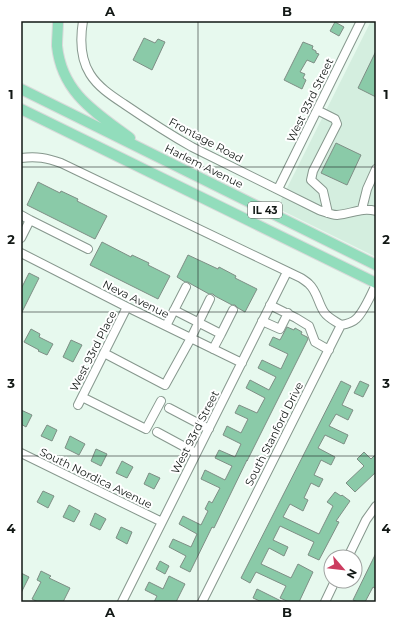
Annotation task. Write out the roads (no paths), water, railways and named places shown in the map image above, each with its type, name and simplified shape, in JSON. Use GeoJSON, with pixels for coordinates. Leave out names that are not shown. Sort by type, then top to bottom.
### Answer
{"type":"FeatureCollection","features":[{"type":"Feature","properties":{"kind":"main road"},"geometry":{"type":"LineString","coordinates":[[58,21],[57,44],[59,58],[63,71],[70,85],[92,110],[153,154]]}},
{"type":"Feature","properties":{"kind":"main road","name":"Harlem Avenue"},"geometry":{"type":"LineString","coordinates":[[21,89],[376,265]]}},
{"type":"Feature","properties":{"kind":"main road","name":"IL 43"},"geometry":{"type":"LineString","coordinates":[[22,111],[376,284]]}},
{"type":"Feature","properties":{"kind":"street","name":"Frontage Road"},"geometry":{"type":"LineString","coordinates":[[83,21],[81,42],[82,53],[90,75],[99,86],[174,137],[319,210],[338,215],[362,209],[376,211]]}},
{"type":"Feature","properties":{"kind":"street","name":"West 93rd Street"},"geometry":{"type":"LineString","coordinates":[[278,189],[361,21]]}},
{"type":"Feature","properties":{"kind":"street"},"geometry":{"type":"LineString","coordinates":[[318,110],[335,119],[337,124],[313,171],[311,180],[323,191],[328,213]]}},
{"type":"Feature","properties":{"kind":"street"},"geometry":{"type":"LineString","coordinates":[[21,158],[47,158],[61,163],[302,278],[314,290],[325,313],[341,325],[350,323],[361,314],[376,284]]}},
{"type":"Feature","properties":{"kind":"street"},"geometry":{"type":"LineString","coordinates":[[362,209],[366,189],[376,169]]}},
{"type":"Feature","properties":{"kind":"street"},"geometry":{"type":"LineString","coordinates":[[21,215],[88,249]]}},
{"type":"Feature","properties":{"kind":"street"},"geometry":{"type":"LineString","coordinates":[[21,238],[30,220]]}},
{"type":"Feature","properties":{"kind":"street","name":"Neva Avenue"},"geometry":{"type":"LineString","coordinates":[[21,253],[242,363]]}},
{"type":"Feature","properties":{"kind":"street","name":"West 93rd Street"},"geometry":{"type":"LineString","coordinates":[[122,602],[287,272]]}},
{"type":"Feature","properties":{"kind":"street"},"geometry":{"type":"LineString","coordinates":[[166,326],[186,287]]}},
{"type":"Feature","properties":{"kind":"street"},"geometry":{"type":"LineString","coordinates":[[104,353],[165,385],[199,323],[210,299]]}},
{"type":"Feature","properties":{"kind":"street"},"geometry":{"type":"LineString","coordinates":[[270,305],[288,313],[309,326],[314,342],[329,350]]}},
{"type":"Feature","properties":{"kind":"street","name":"West 93rd Place"},"geometry":{"type":"LineString","coordinates":[[78,405],[127,307]]}},
{"type":"Feature","properties":{"kind":"street"},"geometry":{"type":"LineString","coordinates":[[174,310],[220,334]]}},
{"type":"Feature","properties":{"kind":"street"},"geometry":{"type":"LineString","coordinates":[[213,349],[233,310]]}},
{"type":"Feature","properties":{"kind":"street"},"geometry":{"type":"LineString","coordinates":[[262,321],[280,329],[288,313]]}},
{"type":"Feature","properties":{"kind":"street","name":"South Stanford Drive"},"geometry":{"type":"LineString","coordinates":[[202,602],[341,325]]}},
{"type":"Feature","properties":{"kind":"street"},"geometry":{"type":"LineString","coordinates":[[82,397],[146,429],[161,401]]}},
{"type":"Feature","properties":{"kind":"street"},"geometry":{"type":"LineString","coordinates":[[169,408],[209,429]]}},
{"type":"Feature","properties":{"kind":"street"},"geometry":{"type":"LineString","coordinates":[[157,432],[196,453]]}},
{"type":"Feature","properties":{"kind":"street","name":"South Nordica Avenue"},"geometry":{"type":"LineString","coordinates":[[21,452],[162,522]]}},
{"type":"Feature","properties":{"kind":"street"},"geometry":{"type":"LineString","coordinates":[[352,549],[366,520],[376,506]]}},
{"type":"Feature","properties":{"kind":"street"},"geometry":{"type":"LineString","coordinates":[[325,602],[331,589]]}}]}
